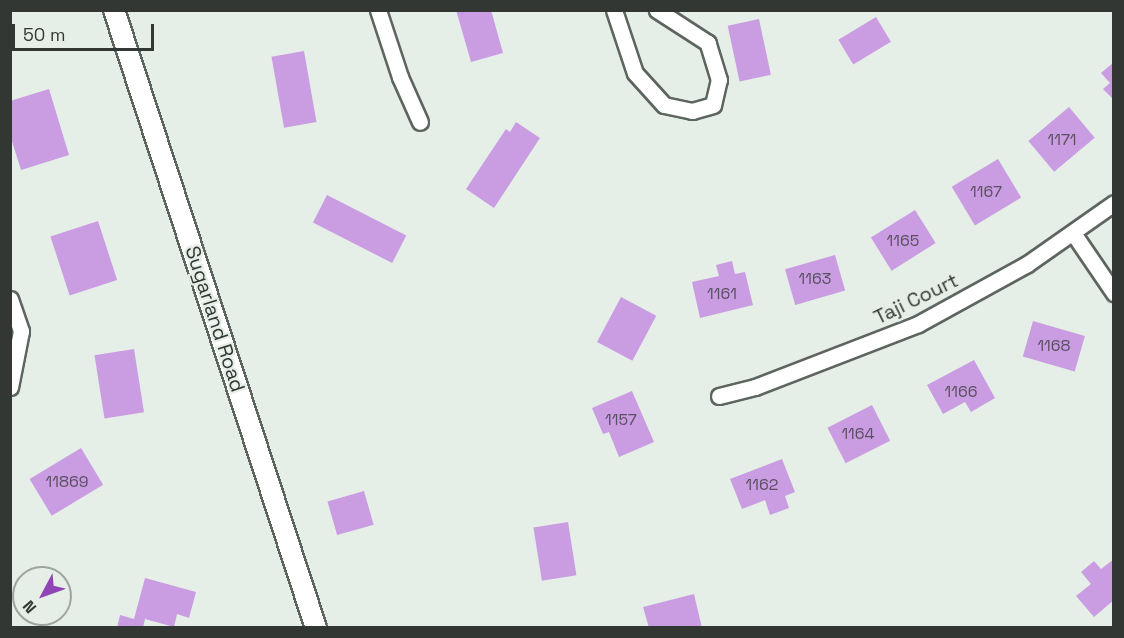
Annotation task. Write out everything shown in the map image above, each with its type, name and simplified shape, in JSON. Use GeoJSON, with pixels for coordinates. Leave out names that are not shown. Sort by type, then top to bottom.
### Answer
{"type":"FeatureCollection","features":[{"type":"Feature","properties":{"kind":"street","name":"Sugarland Road"},"geometry":{"type":"LineString","coordinates":[[114,10],[316,627]]}},
{"type":"Feature","properties":{"kind":"street"},"geometry":{"type":"LineString","coordinates":[[378,10],[400,77],[420,122]]}},
{"type":"Feature","properties":{"kind":"street"},"geometry":{"type":"LineString","coordinates":[[614,10],[635,73],[664,105],[692,111],[713,105],[718,80],[708,43],[657,10]]}},
{"type":"Feature","properties":{"kind":"street","name":"Taji Court"},"geometry":{"type":"LineString","coordinates":[[719,396],[765,383],[918,324],[1027,264],[1113,203]]}},
{"type":"Feature","properties":{"kind":"street"},"geometry":{"type":"LineString","coordinates":[[1072,233],[1113,293]]}},
{"type":"Feature","properties":{"kind":"street"},"geometry":{"type":"LineString","coordinates":[[10,299],[21,331],[10,387]]}},
{"type":"Feature","properties":{"kind":"building"},"geometry":{"type":"Polygon","coordinates":[[[456,10],[491,10],[503,53],[471,62],[456,10]]]}},
{"type":"Feature","properties":{"kind":"building"},"geometry":{"type":"Polygon","coordinates":[[[876,17],[891,42],[853,65],[838,40],[876,17]]]}},
{"type":"Feature","properties":{"kind":"building"},"geometry":{"type":"Polygon","coordinates":[[[759,19],[771,75],[740,81],[728,26],[759,19]]]}},
{"type":"Feature","properties":{"kind":"building"},"geometry":{"type":"Polygon","coordinates":[[[304,51],[317,122],[284,128],[272,57],[304,51]]]}},
{"type":"Feature","properties":{"kind":"building"},"geometry":{"type":"Polygon","coordinates":[[[1114,62],[1114,100],[1103,89],[1110,83],[1101,73],[1114,62]]]}},
{"type":"Feature","properties":{"kind":"building"},"geometry":{"type":"Polygon","coordinates":[[[49,89],[69,155],[21,170],[10,135],[10,101],[49,89]]]}},
{"type":"Feature","properties":{"kind":"building"},"geometry":{"type":"Polygon","coordinates":[[[1069,107],[1095,138],[1054,172],[1028,141],[1069,107]]]}},
{"type":"Feature","properties":{"kind":"building"},"geometry":{"type":"Polygon","coordinates":[[[516,122],[540,138],[494,208],[466,189],[506,129],[510,132],[516,122]]]}},
{"type":"Feature","properties":{"kind":"building"},"geometry":{"type":"Polygon","coordinates":[[[998,159],[1021,198],[975,225],[952,187],[998,159]]]}},
{"type":"Feature","properties":{"kind":"building"},"geometry":{"type":"Polygon","coordinates":[[[327,195],[406,235],[392,263],[313,223],[327,195]]]}},
{"type":"Feature","properties":{"kind":"building"},"geometry":{"type":"Polygon","coordinates":[[[915,210],[936,243],[892,271],[871,238],[915,210]]]}},
{"type":"Feature","properties":{"kind":"building"},"geometry":{"type":"Polygon","coordinates":[[[98,221],[117,280],[70,295],[50,236],[98,221]]]}},
{"type":"Feature","properties":{"kind":"building"},"geometry":{"type":"Polygon","coordinates":[[[835,255],[845,291],[795,305],[785,269],[835,255]]]}},
{"type":"Feature","properties":{"kind":"building"},"geometry":{"type":"Polygon","coordinates":[[[732,261],[735,274],[745,272],[753,305],[700,318],[692,282],[719,276],[716,265],[732,261]]]}},
{"type":"Feature","properties":{"kind":"building"},"geometry":{"type":"Polygon","coordinates":[[[621,297],[656,316],[632,361],[597,342],[621,297]]]}},
{"type":"Feature","properties":{"kind":"building"},"geometry":{"type":"Polygon","coordinates":[[[1033,321],[1085,336],[1075,371],[1023,357],[1033,321]]]}},
{"type":"Feature","properties":{"kind":"building"},"geometry":{"type":"Polygon","coordinates":[[[134,349],[144,412],[105,418],[94,355],[134,349]]]}},
{"type":"Feature","properties":{"kind":"building"},"geometry":{"type":"Polygon","coordinates":[[[974,360],[995,398],[971,412],[965,402],[943,414],[927,385],[974,360]]]}},
{"type":"Feature","properties":{"kind":"building"},"geometry":{"type":"Polygon","coordinates":[[[632,391],[654,442],[619,457],[609,432],[603,434],[592,408],[632,391]]]}},
{"type":"Feature","properties":{"kind":"building"},"geometry":{"type":"Polygon","coordinates":[[[872,405],[890,441],[846,463],[827,428],[872,405]]]}},
{"type":"Feature","properties":{"kind":"building"},"geometry":{"type":"Polygon","coordinates":[[[81,448],[103,485],[52,516],[30,479],[81,448]]]}},
{"type":"Feature","properties":{"kind":"building"},"geometry":{"type":"Polygon","coordinates":[[[782,459],[795,492],[785,496],[789,508],[770,515],[765,500],[742,509],[730,479],[782,459]]]}},
{"type":"Feature","properties":{"kind":"building"},"geometry":{"type":"Polygon","coordinates":[[[364,491],[374,525],[337,535],[327,501],[364,491]]]}},
{"type":"Feature","properties":{"kind":"building"},"geometry":{"type":"Polygon","coordinates":[[[568,522],[576,575],[542,581],[533,527],[568,522]]]}},
{"type":"Feature","properties":{"kind":"building"},"geometry":{"type":"Polygon","coordinates":[[[1114,559],[1114,600],[1094,617],[1076,596],[1091,584],[1081,572],[1094,561],[1101,569],[1114,559]]]}},
{"type":"Feature","properties":{"kind":"building"},"geometry":{"type":"Polygon","coordinates":[[[145,578],[196,592],[189,618],[177,614],[174,627],[145,619],[143,628],[117,628],[120,615],[134,619],[145,578]]]}},
{"type":"Feature","properties":{"kind":"building"},"geometry":{"type":"Polygon","coordinates":[[[694,594],[702,628],[649,628],[643,607],[694,594]]]}}]}
